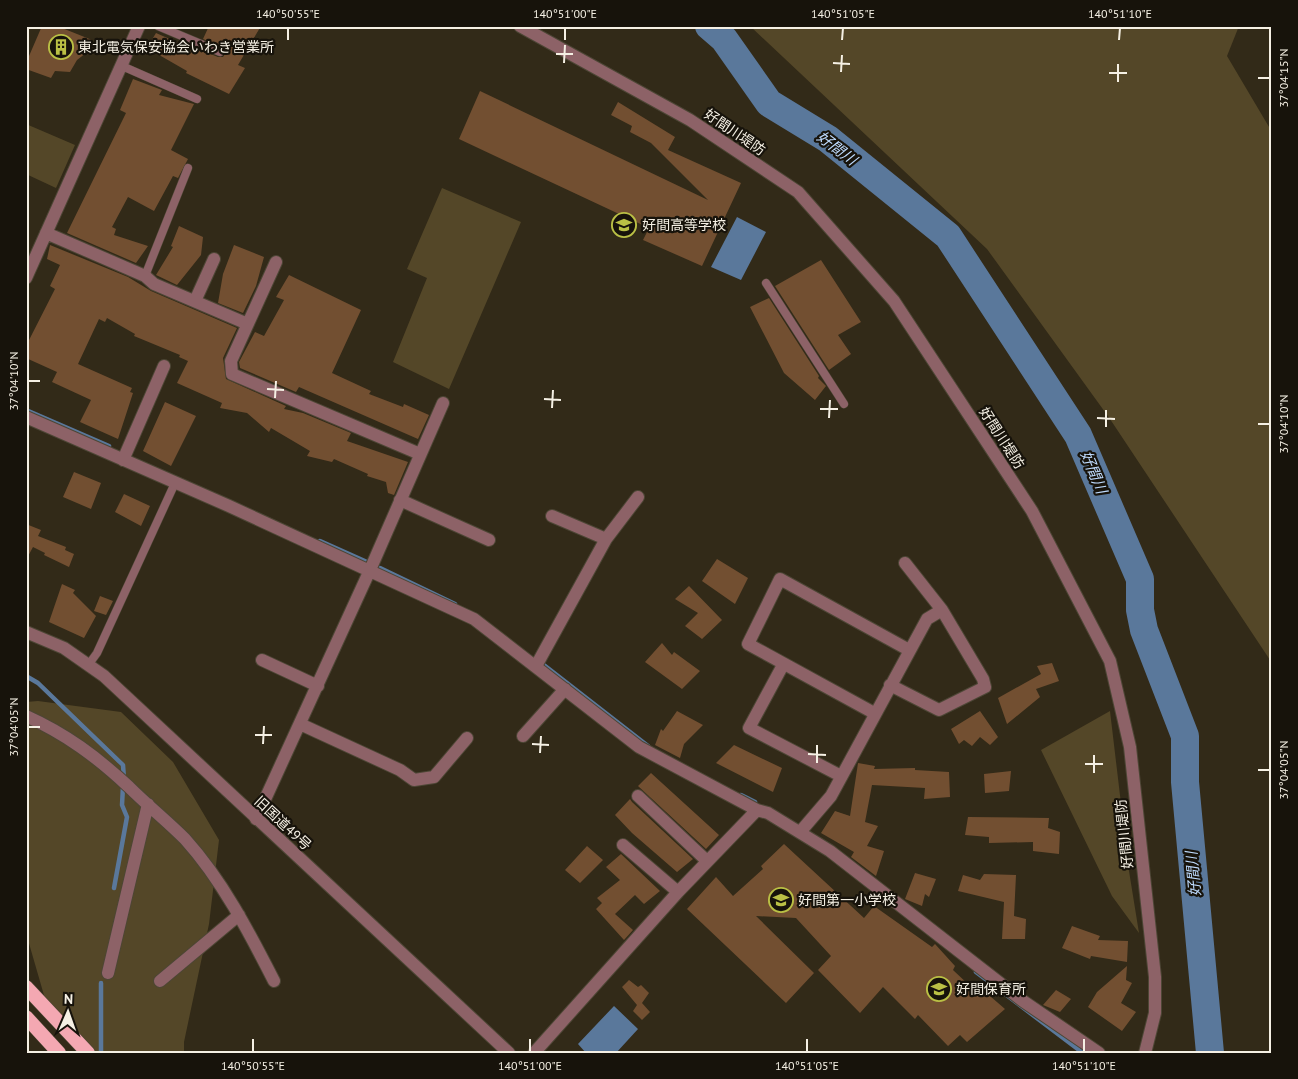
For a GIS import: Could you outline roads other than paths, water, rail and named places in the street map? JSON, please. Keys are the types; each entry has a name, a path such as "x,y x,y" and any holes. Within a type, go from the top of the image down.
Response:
{"highway":[{"path":"26,987 88,1053"},
{"path":"26,1017 60,1053"}],"street":[{"path":"26,278 139,26"},
{"name":"好間川堤防","path":"520,26 690,120 798,192 894,302 1032,511 1110,661 1130,747 1155,976 1156,1013 1145,1053"},
{"path":"46,234 145,276 154,284 243,322"},
{"path":"195,301 214,258"},
{"path":"276,262 231,361 232,374 420,454"},
{"path":"123,460 164,366"},
{"path":"256,819 318,686 443,403"},
{"path":"26,417 370,570 474,619 538,662 566,689 654,756 757,810 768,813 830,851 1023,1001 1098,1053"},
{"path":"538,662 606,539 638,497"},
{"path":"400,500 489,540"},
{"path":"552,516 606,539"},
{"path":"890,685 939,710 986,687 942,610 905,563"},
{"path":"874,713 783,665 748,644 780,579 909,650"},
{"path":"800,831 831,796 874,713 927,618 942,610"},
{"name":"旧国道49号","path":"26,632 64,648 89,664 509,1053"},
{"path":"262,660 318,686"},
{"path":"783,665 749,728 841,776"},
{"path":"523,736 566,689"},
{"path":"26,716 75,741 148,804 200,858 239,915 274,981"},
{"path":"300,724 400,770 414,780 434,777 467,738"},
{"path":"638,796 707,861"},
{"path":"108,973 148,804"},
{"path":"534,1053 678,892 757,810"},
{"path":"623,845 678,892"},
{"path":"160,981 239,915"}],"lane":[{"path":"158,26 220,52"},
{"path":"122,66 197,99"},
{"path":"145,276 188,168"},
{"path":"766,283 844,404"},
{"path":"89,664 97,653 176,483"}],"water":[{"path":"737,217 766,232 741,280 711,267"},
{"path":"614,1006 638,1029 616,1053 586,1053 578,1044"}],"waterway":[{"name":"好間川","path":"709,26 724,39 769,103 828,139 948,236 1078,435 1140,579 1140,610 1144,630 1185,736 1185,782 1210,1053"},
{"path":"26,410 109,446"},
{"path":"320,541 367,562"},
{"path":"380,568 455,604"},
{"path":"540,662 648,746"},
{"path":"26,676 38,683 123,765 124,779"},
{"path":"114,888 127,817 122,805 123,786"},
{"path":"741,795 755,802"},
{"path":"976,972 1083,1053"},
{"path":"101,983 101,1053"}],"place":[{"name":"東北電気保安協会いわき営業所","path":"61,47"},
{"name":"好間高等学校","path":"624,225"},
{"name":"好間第一小学校","path":"781,900"},
{"name":"好間保育所","path":"939,989"}]}
